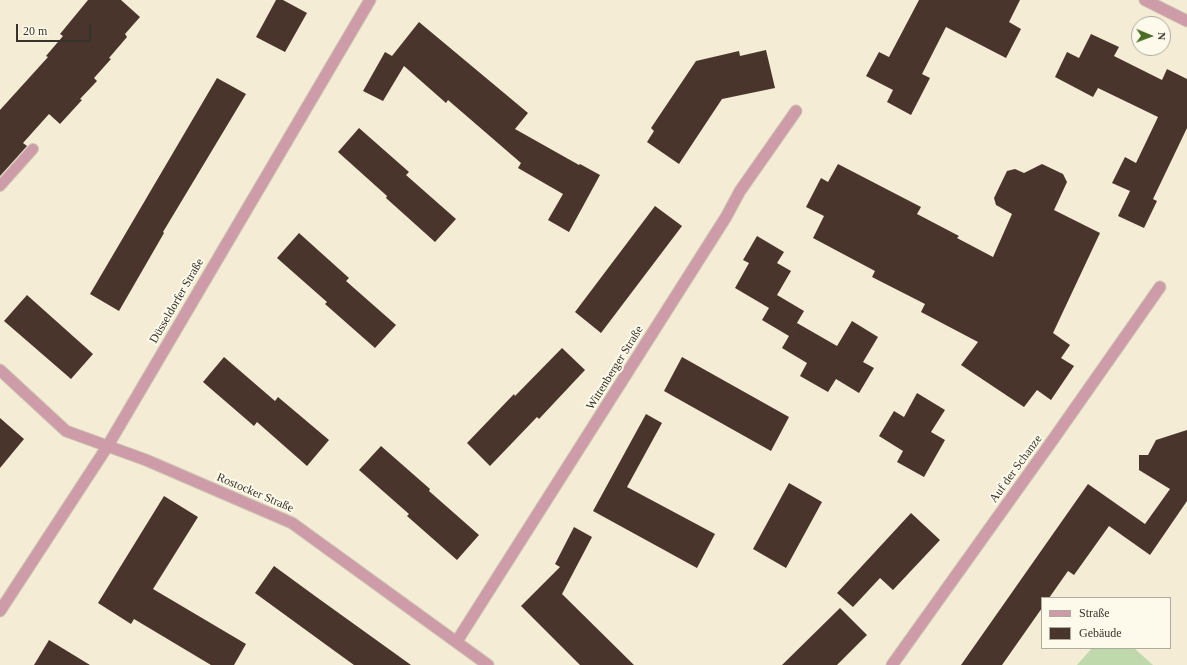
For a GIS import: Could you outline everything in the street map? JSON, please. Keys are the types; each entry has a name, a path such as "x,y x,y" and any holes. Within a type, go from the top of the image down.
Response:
{"street":[{"name":"Düsseldorfer Straße","path":"0,611 107,447 370,0"},
{"path":"1145,0 1187,21"},
{"name":"Wittenberger Straße","path":"457,642 726,217 740,191 796,111"},
{"name":"Auf der Schanze","path":"892,665 1160,287"},
{"name":"Rostocker Straße","path":"0,370 66,431 146,460 292,523 488,665"}],"lane":[{"path":"0,186 33,149"}],"green space":[{"path":"1091,649 1135,649 1153,665 1077,665"}],"building":[{"path":"88,0 121,0 140,17 125,34 127,37 109,58 111,59 94,78 97,81 80,99 82,100 60,124 49,114 23,143 27,146 0,176 0,110 48,57 46,56 63,36 60,34"},
{"path":"276,0 283,0 307,13 285,52 256,37"},
{"path":"919,0 1020,0 1009,22 1021,29 1006,58 946,27 922,74 930,78 911,115 887,102 893,90 866,76 879,52 889,57"},
{"path":"419,22 528,113 515,129 579,165 580,164 600,175 569,232 548,220 563,194 518,168 521,163 448,100 446,103 404,66 383,101 363,91 385,52 392,56"},
{"path":"1091,34 1119,47 1114,56 1162,80 1167,69 1187,79 1187,128 1153,199 1157,201 1144,228 1118,216 1130,191 1112,183 1125,157 1136,163 1158,117 1098,88 1093,97 1055,77 1067,52 1079,58"},
{"path":"766,50 775,88 722,99 679,164 647,142 654,131 651,128 696,61 739,51 740,56"},
{"path":"217,78 246,94 163,232 164,233 119,311 90,294"},
{"path":"359,128 409,172 406,175 456,219 435,242 338,152"},
{"path":"838,164 921,207 917,214 959,236 957,238 993,257 1012,214 996,205 994,198 1007,171 1015,169 1024,173 1042,164 1063,174 1067,182 1054,210 1100,233 1053,333 1070,345 1061,358 1074,366 1051,400 1037,390 1024,407 961,365 978,342 921,312 925,304 872,277 875,271 813,238 824,216 806,207 821,178 828,182"},
{"path":"655,206 682,226 601,333 575,312"},
{"path":"299,233 349,278 346,281 396,325 375,348 325,304 327,302 277,258"},
{"path":"757,236 784,252 777,263 791,271 777,295 804,311 791,333 797,323 837,346 852,321 878,337 863,362 874,368 859,393 836,379 828,392 800,376 807,363 782,348 789,336 762,320 769,308 735,288 749,263 743,260"},
{"path":"27,295 93,354 71,379 4,321"},
{"path":"562,348 585,370 539,419 537,417 490,466 467,443 514,394 515,396"},
{"path":"224,357 275,401 278,397 329,440 307,466 257,422 254,426 203,382"},
{"path":"682,357 789,417 771,451 664,391"},
{"path":"917,393 945,410 931,432 945,440 924,477 897,462 903,451 879,436 894,411 904,417"},
{"path":"646,414 662,423 627,487 715,534 697,568 593,511"},
{"path":"0,418 24,439 0,468"},
{"path":"1187,430 1187,501 1150,555 1109,526 1074,575 1068,571 1050,597 1041,597 1041,609 1002,665 961,665 1088,484 1145,524 1170,489 1139,470 1139,455 1148,455 1156,440"},
{"path":"381,446 479,535 457,560 407,516 409,514 359,470"},
{"path":"789,483 822,502 786,568 753,549"},
{"path":"164,496 198,517 153,589 246,644 234,665 211,665 134,619 131,624 98,603"},
{"path":"911,513 940,540 893,590 880,578 853,607 837,593"},
{"path":"574,527 592,537 562,594 634,665 580,665 521,606 560,567 555,564"},
{"path":"274,566 411,665 354,665 336,652 255,593"},
{"path":"840,608 867,635 837,665 782,665"},
{"path":"49,640 90,665 34,665"}]}
